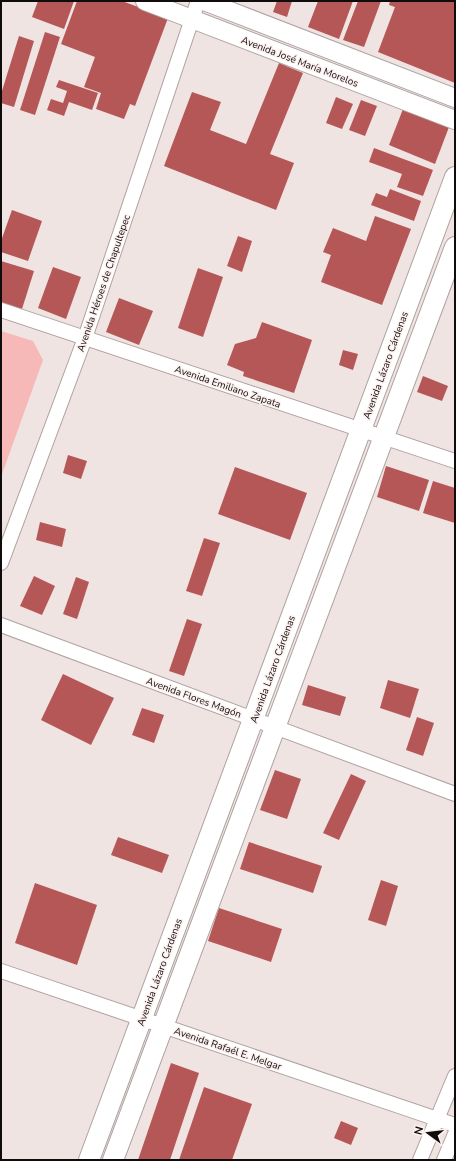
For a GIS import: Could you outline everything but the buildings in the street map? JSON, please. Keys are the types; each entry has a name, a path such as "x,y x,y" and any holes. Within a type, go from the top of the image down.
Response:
{"main road":[{"name":"Avenida Lázaro Cárdenas","path":"89,1160 455,177"},
{"path":"113,1160 455,247"}],"street":[{"name":"Avenida José María Morelos","path":"145,1 455,120"},
{"name":"Avenida Héroes de Chapultepec","path":"1,563 85,338 198,1"},
{"path":"204,1 455,98"},
{"name":"Avenida Emiliano Zapata","path":"1,310 455,461"},
{"name":"Avenida Flores Magón","path":"1,625 455,794"},
{"name":"Avenida Rafaél E. Melgar","path":"1,971 455,1125"},
{"path":"420,1160 455,1076"},
{"path":"444,1160 455,1134"}],"shaded area":[{"path":"1,331 33,341 43,360 1,477"}]}
